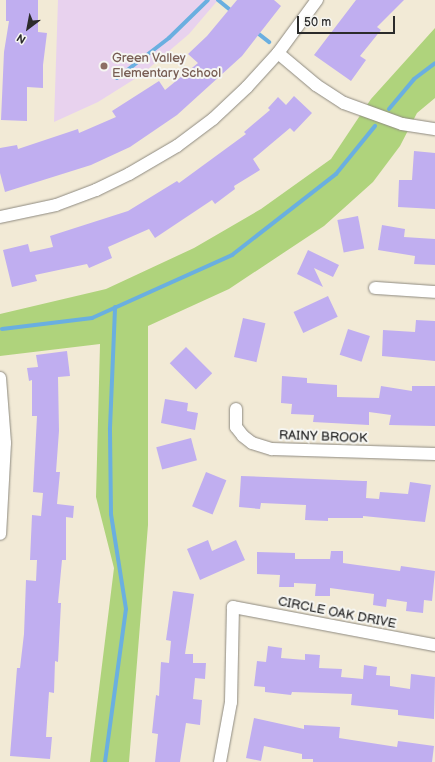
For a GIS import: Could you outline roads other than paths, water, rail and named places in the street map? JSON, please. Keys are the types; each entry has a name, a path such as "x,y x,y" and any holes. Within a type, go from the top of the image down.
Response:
{"street":[{"path":"0,217 56,205 96,190 143,166 177,146 213,119 278,54 317,0"},
{"path":"278,54 316,85 344,102 367,113 402,124 435,129"},
{"path":"375,288 435,292"},
{"path":"0,378 5,443 0,534"},
{"name":"RAINY BROOK","path":"236,409 236,428 242,436 252,443 272,449 435,454"},
{"name":"CIRCLE OAK DRIVE","path":"220,762 231,702 233,607 435,645"}],"waterway":[{"path":"117,78 169,38 208,0"},
{"path":"218,0 233,12"},
{"path":"255,31 269,42"},
{"path":"389,109 414,79 435,63"},
{"path":"2,329 92,318 232,255 336,174 375,126"},
{"path":"105,762 126,609 111,514 110,428 115,307"}],"place":[{"name":"Green Valley Elementary School","path":"104,66"}]}
